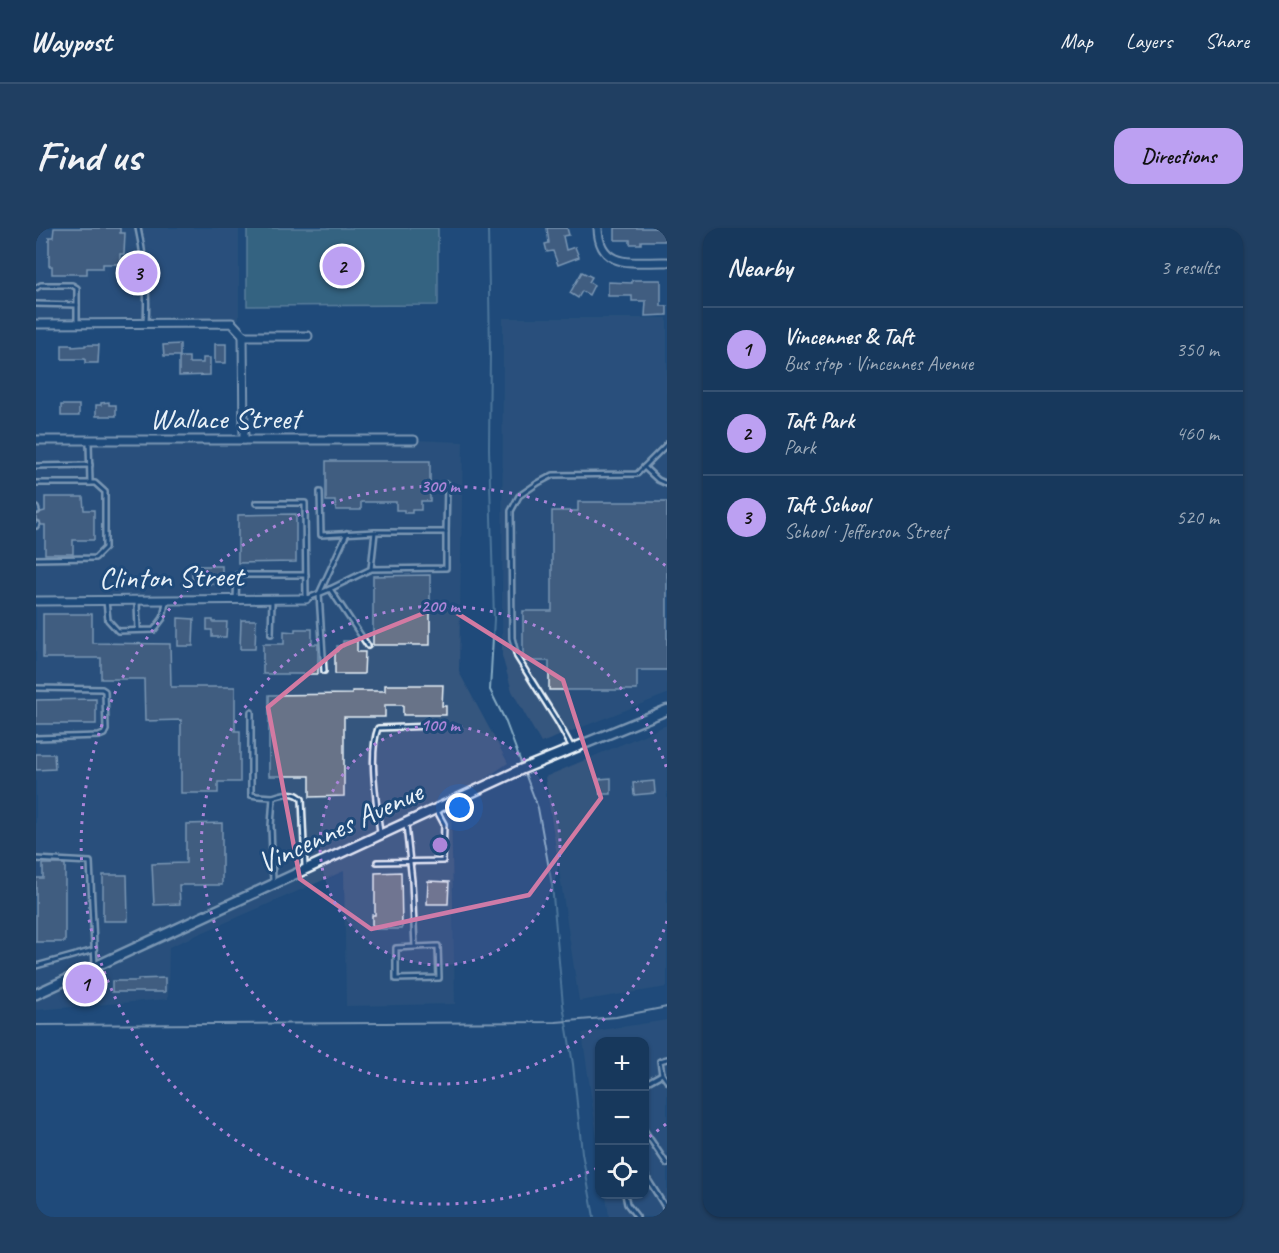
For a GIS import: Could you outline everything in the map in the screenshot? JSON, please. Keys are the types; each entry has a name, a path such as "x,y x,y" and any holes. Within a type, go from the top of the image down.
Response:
{"street":[{"path":"598,228 598,238 605,252 613,259 667,262"},
{"path":"36,324 232,323 243,336 244,440"},
{"path":"243,336 308,336"},
{"name":"Wallace Street","path":"36,440 414,440"},
{"name":"Clinton Street","path":"36,601 306,599"},
{"name":"Vincennes Avenue","path":"36,994 520,770 667,710"}],"lane":[{"path":"138,228 144,256 148,296 146,324"},
{"path":"36,288 41,285 72,285 77,288 78,324"},
{"path":"36,304 77,305"},
{"path":"89,440 90,483"},
{"path":"572,748 560,724 517,657 512,638 511,512 519,496 553,475 637,474 667,444"},
{"path":"36,465 90,465"},
{"path":"644,467 658,480 667,484"},
{"path":"36,483 95,483 105,492 105,548 95,558 36,559"},
{"path":"256,503 304,503 306,599 371,568 446,568 447,484"},
{"path":"320,492 321,535 446,532"},
{"path":"371,568 375,532"},
{"path":"324,670 319,594 347,533"},
{"path":"236,599 237,575 306,575"},
{"path":"330,589 368,646"},
{"path":"271,634 272,599"},
{"path":"106,600 108,620 118,631 154,630 163,618 166,600"},
{"path":"136,600 138,630"},
{"path":"36,688 102,689 105,691 106,730 99,736 36,738"},
{"path":"251,712 251,795 273,797 293,793 302,799 305,869"},
{"path":"380,835 374,766 378,728 434,726"},
{"path":"273,797 271,826 273,885"},
{"path":"377,862 443,861 444,824 436,809"},
{"path":"406,823 411,861 415,946"},
{"path":"36,859 90,862 95,967"},
{"path":"415,946 438,946 439,978 396,979 396,948 415,946"},
{"path":"36,966 94,950"},
{"path":"667,1059 660,1061 662,1074 667,1081"},
{"path":"649,1082 662,1074"},
{"path":"649,1136 667,1164"},
{"path":"649,1180 667,1211 661,1217"},
{"path":"626,1199 637,1217"}],"highlighted area":[{"path":"444,605 563,680 601,798 529,895 371,929 300,879 268,707 342,646"}],"shaded area":[{"path":"36,228 239,228 239,319 36,319"},
{"path":"503,318 667,318 667,694 541,743 512,691 502,656"},
{"path":"36,440 463,442 459,672 508,763 451,802 455,1004 346,1006 344,871 169,947 168,999 36,1010"},
{"path":"667,725 667,987 579,1001 545,777"},
{"path":"667,1020 667,1217 609,1217 607,1199 649,1199 649,1037 595,1037 595,1123 582,1033"}],"green space":[{"path":"247,228 438,228 438,305 247,306"}],"building":[{"path":"54,228 120,228 120,233 125,233 124,254 120,254 120,264 103,264 103,268 87,268 87,274 52,274 52,266 49,266 49,237 53,237"},
{"path":"547,228 567,228 569,235 563,236 566,250 575,247 579,257 558,265 553,251 547,252 545,244 549,243"},
{"path":"615,228 665,228 665,241 641,241 641,244 630,244 630,240 615,240"},
{"path":"582,272 592,277 589,282 594,285 589,295 582,291 578,298 570,293"},
{"path":"632,280 661,280 661,306 667,306 667,315 645,316 646,301 632,301 632,296 608,296 608,282 632,283"},
{"path":"180,344 180,356 164,356 163,345"},
{"path":"215,344 226,344 226,363 215,363"},
{"path":"62,345 72,345 72,347 99,345 98,363 85,363 85,359 62,359"},
{"path":"179,357 189,357 189,363 203,363 203,358 210,358 210,375 179,376"},
{"path":"109,402 109,405 116,405 116,416 96,416 96,405"},
{"path":"61,405 79,405 79,416 61,416"},
{"path":"326,461 430,461 430,501 421,501 421,510 412,510 412,513 396,510 396,502 361,502 361,510 336,510 335,501 326,501"},
{"path":"45,497 83,497 84,510 94,510 94,540 73,540 73,554 45,554 45,525 41,525 40,521 36,520 36,515 45,511"},
{"path":"578,502 667,502 667,670 637,670 637,690 549,690 549,661 524,661 523,659 523,611 552,611 552,511 578,511"},
{"path":"296,514 296,562 238,563 238,515"},
{"path":"192,566 222,566 222,584 192,584"},
{"path":"430,575 430,645 373,645 373,576"},
{"path":"43,614 92,614 92,643 170,644 171,687 235,687 235,731 240,731 240,782 218,782 218,793 181,793 181,720 145,721 144,679 101,679 101,658 43,658"},
{"path":"178,618 194,619 193,646 178,646"},
{"path":"207,620 227,622 226,637 212,637 212,630 207,630"},
{"path":"241,620 256,620 255,649 240,649"},
{"path":"295,629 312,629 312,644 318,644 318,674 263,674 263,644 284,644 284,631 295,632"},
{"path":"343,641 357,641 357,652 365,652 364,674 335,674 335,651 337,651 337,646 343,646"},
{"path":"385,685 443,685 442,706 446,706 446,715 403,715 403,705 385,705 385,717 344,717 344,796 310,797 310,776 269,776 269,695 352,694 352,691 385,691"},
{"path":"96,699 96,724 36,724 36,700"},
{"path":"36,754 54,754 55,769 36,770"},
{"path":"611,778 611,794 600,794 599,779"},
{"path":"654,781 655,793 634,795 633,783"},
{"path":"222,823 222,885 179,885 180,904 154,905 152,864 186,863 186,824"},
{"path":"43,864 65,864 65,942 36,942 36,878 43,878"},
{"path":"401,872 402,929 375,929 375,926 372,926 372,915 375,915 375,873"},
{"path":"103,875 127,875 128,921 103,921"},
{"path":"428,881 449,882 448,904 427,904"},
{"path":"165,978 165,992 112,992 112,981"}],"waterway":[{"path":"488,228 489,449 494,619 490,690 505,720 538,808 552,885 563,1005 573,1064 582,1153 594,1217"}],"railway":[{"path":"36,1025 556,1022 616,1017 667,1007"}],"place":[{"name":"Taft Park","path":"342,266"},
{"name":"Taft School","path":"138,273"},
{"name":"Vincennes & Taft","path":"85,984"}]}
